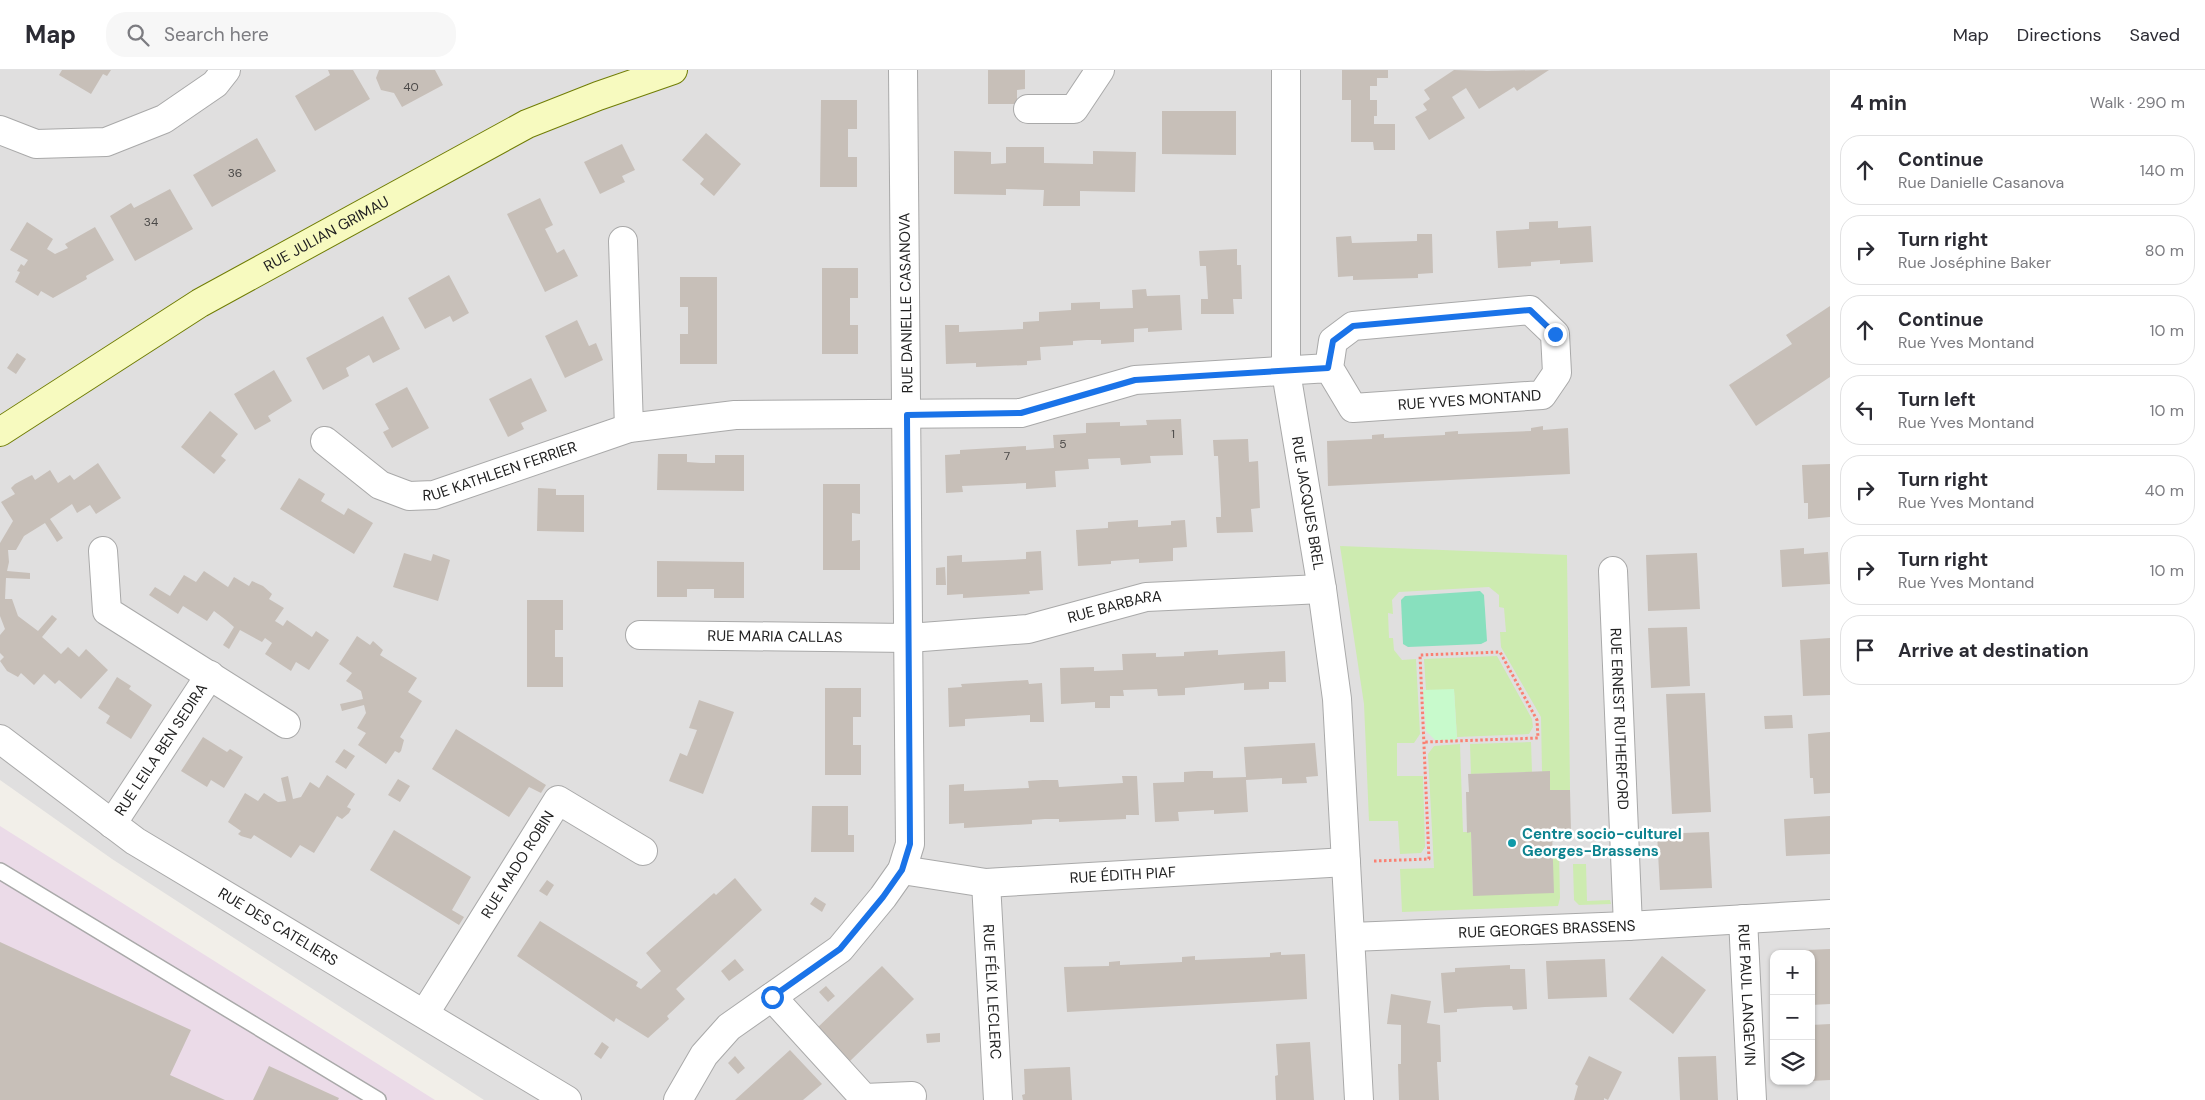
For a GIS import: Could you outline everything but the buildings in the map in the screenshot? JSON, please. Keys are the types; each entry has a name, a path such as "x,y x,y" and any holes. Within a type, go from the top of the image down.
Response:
{"street":[{"path":"0,130 36,144 106,142 164,119 215,84 226,70"},
{"name":"RUE JULIAN GRIMAU","path":"0,432 200,304 527,124 672,70"},
{"name":"RUE DANIELLE CASANOVA","path":"678,1100 704,1054 730,1027 840,949 883,897 902,870 910,844 903,70"},
{"path":"1028,109 1074,109 1100,70"},
{"name":"RUE JACQUES BREL","path":"1286,70 1286,372 1322,589 1337,699 1359,1100"},
{"path":"623,241 629,428"},
{"name":"RUE YVES MONTAND","path":"1530,310 1555,334 1557,373 1542,395 1353,408 1328,368 1333,341 1353,326 1530,310"},
{"path":"1286,372 1328,368"},
{"name":"RUE KATHLEEN FERRIER","path":"325,441 380,485 409,496 434,495 629,428 735,415 1021,413 1135,380 1286,372"},
{"name":"RUE LEILA BEN SEDIRA","path":"103,551 107,612 286,724"},
{"name":"RUE ERNEST RUTHERFORD","path":"1613,572 1628,926"},
{"name":"RUE BARBARA","path":"909,638 1028,629 1146,597 1322,589"},
{"name":"RUE MARIA CALLAS","path":"640,635 909,638"},
{"name":"RUE LEILA BEN SEDIRA","path":"112,824 210,675"},
{"name":"RUE DES CATELIERS","path":"0,739 135,841 567,1100"},
{"name":"RUE MADO ROBIN","path":"425,1014 558,800 643,852"},
{"name":"RUE ÉDITH PIAF","path":"902,870 986,883 1346,862"},
{"name":"RUE FÉLIX LECLERC","path":"986,883 998,1100"},
{"name":"RUE PAUL LANGEVIN","path":"1752,1100 1742,919 1830,914"},
{"name":"RUE GEORGES BRASSENS","path":"1351,937 1628,926 1742,919"},
{"path":"772,997 864,1098 912,1096"}],"lane":[{"path":"0,871 378,1100"}],"path":[{"path":"1346,862 1429,859 1420,655 1500,652 1537,720 1538,738 1425,742"}],"shaded area":[{"path":"0,70 1830,70 1830,1100 484,1100 112,859 0,780"},
{"path":"0,826 435,1100 0,1100"}],"green space":[{"path":"1340,546 1567,555 1570,790 1550,790 1542,771 1541,717 1501,647 1500,632 1506,632 1504,608 1499,607 1499,595 1489,587 1399,592 1392,600 1393,614 1388,613 1389,638 1393,638 1394,650 1402,660 1416,659 1420,734 1414,743 1397,743 1397,776 1423,776 1425,847 1421,853 1400,854 1398,821 1369,821 1364,704"},
{"path":"1480,591 1484,595 1487,641 1481,644 1408,647 1403,644 1401,600 1405,596"},
{"path":"1497,656 1532,719 1533,727 1529,734 1457,737 1454,690 1426,690 1424,659"},
{"path":"1454,689 1457,740 1435,740 1426,731 1423,690"},
{"path":"1531,742 1532,772 1471,774 1470,744"},
{"path":"1460,744 1463,832 1471,832 1473,896 1553,854 1559,854 1560,898 1558,906 1402,912 1400,869 1434,868 1428,754 1434,746"},
{"path":"1573,864 1586,864 1587,901 1610,900 1611,904 1579,905 1574,900"}],"place":[{"name":"Centre socio-culturel Georges-Brassens","path":"1512,843"}],"route":[{"path":"772,997 840,949 883,897 902,870 910,844 907,415 1021,413 1135,380 1328,368 1333,341 1353,326 1530,310 1555,334"}]}
